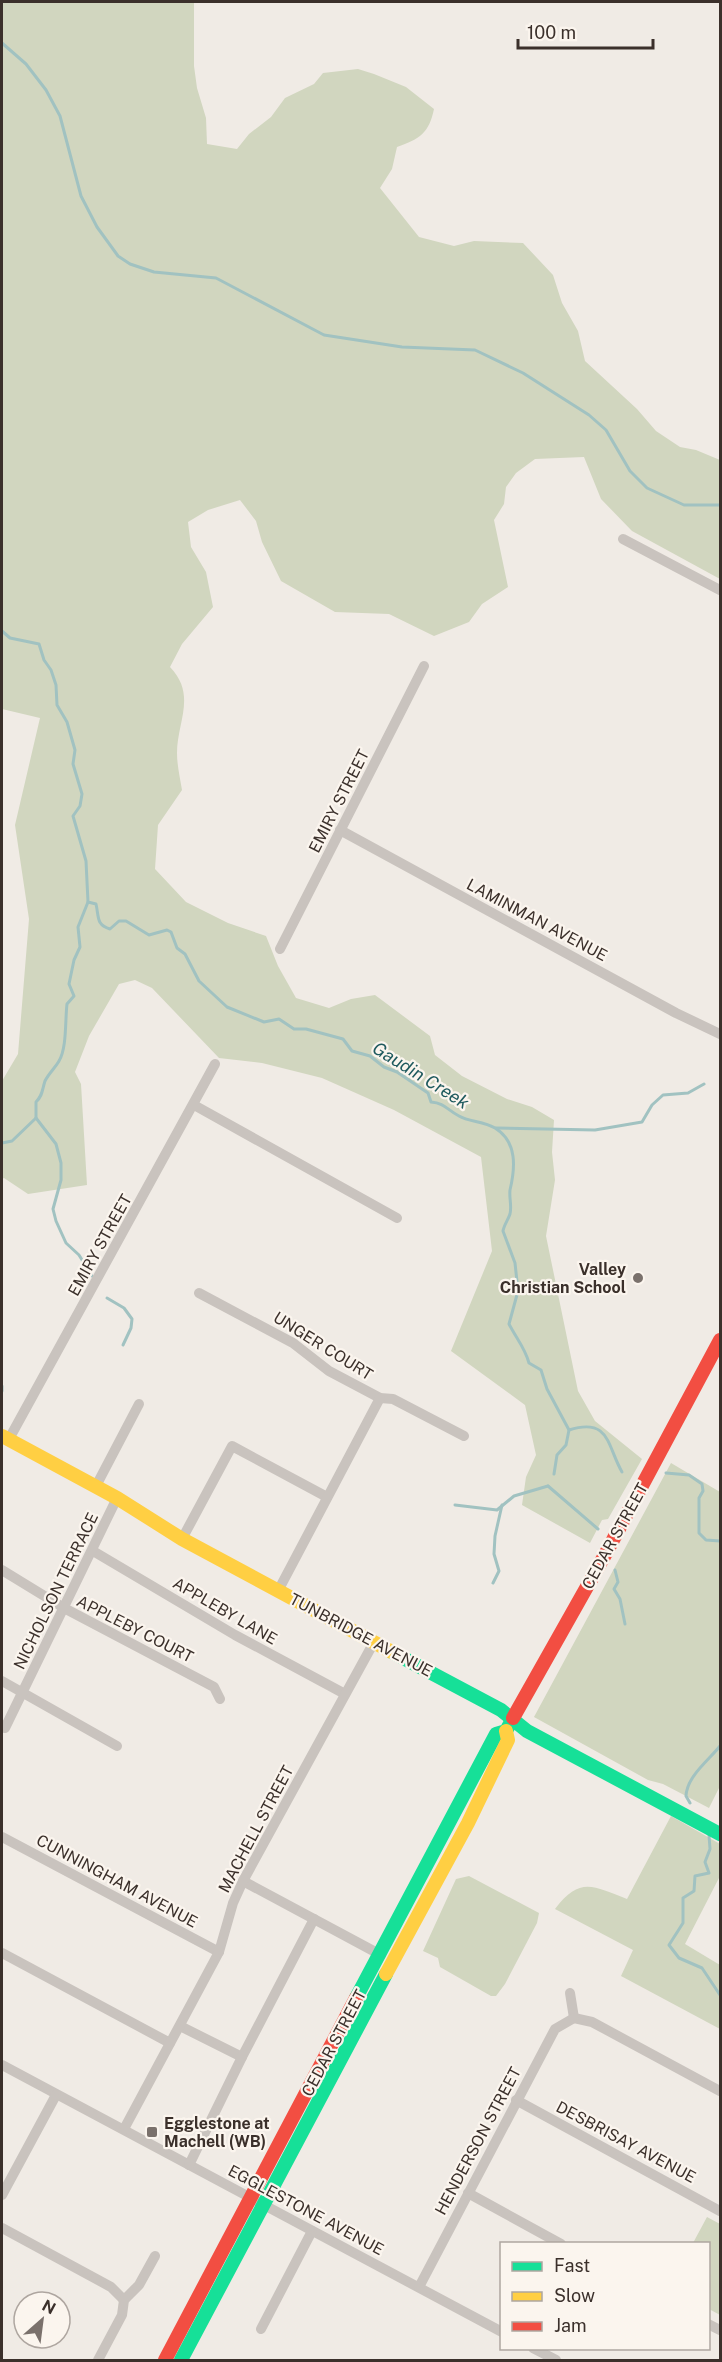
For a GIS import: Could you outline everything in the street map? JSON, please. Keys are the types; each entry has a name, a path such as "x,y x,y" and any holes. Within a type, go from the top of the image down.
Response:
{"main road":[{"name":"CEDAR STREET","path":"181,2361 257,2201 496,1734 508,1726 606,1553 720,1340"},
{"name":"TUNBRIDGE AVENUE","path":"5,1438 96,1486 182,1539 501,1710 508,1726 720,1834"},
{"name":"CEDAR STREET","path":"165,2361 468,1823 508,1740 508,1726"}],"street":[{"path":"623,539 720,590"},
{"name":"EMIRY STREET","path":"280,949 424,666"},
{"name":"LAMINMAN AVENUE","path":"340,830 676,1013 720,1034"},
{"name":"EMIRY STREET","path":"5,1438 215,1064"},
{"path":"194,1105 397,1218"},
{"name":"UNGER COURT","path":"199,1293 293,1343 329,1371 380,1398 393,1399 464,1436"},
{"path":"278,1591 380,1398"},
{"path":"96,1486 139,1404"},
{"path":"182,1539 232,1446 327,1497"},
{"name":"NICHOLSON TERRACE","path":"5,1728 117,1498"},
{"name":"APPLEBY LANE","path":"93,1551 235,1635 345,1694"},
{"name":"APPLEBY COURT","path":"2,1570 64,1608 214,1686 220,1699"},
{"name":"MACHELL STREET","path":"124,2129 219,1952 233,1903 243,1881 374,1642"},
{"path":"2,1681 23,1695 117,1746"},
{"name":"CUNNINGHAM AVENUE","path":"2,1837 219,1952"},
{"path":"243,1881 381,1955"},
{"path":"189,2165 314,1919"},
{"path":"2,1953 170,2043"},
{"path":"570,1993 574,2018 592,2022 720,2091"},
{"name":"HENDERSON STREET","path":"419,2287 555,2029 574,2018"},
{"path":"180,2026 242,2057"},
{"name":"EGGLESTONE AVENUE","path":"2,2065 500,2331"},
{"path":"2,2195 56,2095"},
{"name":"DESBRISAY AVENUE","path":"516,2100 720,2211"},
{"path":"468,2193 557,2242"},
{"path":"2,2228 111,2287 124,2300"},
{"path":"261,2329 312,2231"},
{"path":"98,2361 122,2315 124,2300 139,2284 154,2256"},
{"path":"538,2354 555,2361"}],"green space":[{"path":"2,2 194,2 194,66 197,88 206,118 207,144 237,149 249,134 271,117 285,98 314,84 323,73 358,69 406,87 434,109 432,117 422,134 397,147 392,169 380,188 419,237 454,246 474,241 523,243 553,275 562,303 578,331 585,361 637,409 656,431 680,447 696,450 720,460 720,579 632,531 601,499 584,457 535,459 516,473 506,487 504,504 494,520 508,587 482,604 469,622 434,636 389,614 335,612 281,581 262,542 256,521 240,500 208,510 188,522 191,547 206,572 213,607 182,644 170,667 178,677 184,698 177,753 182,790 158,825 155,869 186,902 228,923 266,936 278,966 296,998 329,1008 351,999 375,995 430,1036 435,1055 462,1076 507,1099 532,1107 554,1120 552,1152 555,1180 546,1236 578,1391 595,1421 642,1459 608,1519 602,1520 590,1543 522,1505 526,1477 536,1455 525,1405 451,1351 492,1251 481,1157 394,1110 322,1078 262,1063 219,1058 152,988 135,980 119,984 89,1036 75,1072 81,1084 87,1185 28,1194 4,1178 2,1179 2,1081 18,1054 29,919 15,825 40,718 2,709"},
{"path":"671,1463 720,1492 720,1786 709,1808 663,1784 648,1780 534,1717"},
{"path":"671,1816 720,1844 720,1876 685,1944 720,1965 720,2029 621,1976 633,1950 555,1909 572,1892 580,1888 605,1890 627,1899"},
{"path":"469,1876 539,1913 537,1923 505,1984 496,1996 491,1996 440,1967 438,1958 423,1951 456,1879"},
{"path":"707,2217 720,2224 720,2315 710,2310 710,2242 694,2242"}],"waterway":[{"path":"2,43 26,64 46,90 60,116 81,196 97,227 118,256 130,264 154,272 216,278 324,335 402,347 475,350 523,373 589,415 606,430 630,471 647,488 684,505 720,505"},
{"name":"Gaudin Creek","path":"2,631 10,638 39,644 44,660 51,670 56,685 57,705 67,722 75,750 73,764 82,794 80,806 73,816 86,861 88,902 96,904 102,925 110,929 119,921 126,921 149,935 167,930 171,932 177,948 185,954 199,981 227,1007 264,1022 279,1019 294,1029 306,1029 343,1039 352,1051 370,1056 428,1093 431,1102 443,1105 463,1118 495,1128 508,1141 514,1165 510,1193 511,1211 503,1231 515,1263 518,1291 509,1324 529,1363 541,1370 547,1389 569,1430 566,1445 557,1455 554,1474"},
{"path":"2,1143 12,1141 36,1118 36,1102 48,1075 62,1055 67,1004 74,996 69,984 74,960 80,947 78,927 88,902"},
{"path":"496,1128 595,1130 642,1122 652,1105 663,1095 688,1093 704,1084"},
{"path":"36,1118 56,1144 61,1163 61,1180 53,1209 56,1221 66,1243 79,1255 92,1276"},
{"path":"107,1298 124,1308 132,1319 131,1328 123,1345"},
{"path":"2,1386 2,1391"},
{"path":"569,1430 592,1427 600,1431 605,1436 622,1472"},
{"path":"666,1473 689,1475 702,1484 703,1491 699,1498 699,1533 706,1540 720,1541"},
{"path":"548,1486 598,1529"},
{"path":"455,1505 497,1510 514,1496 548,1486"},
{"path":"493,1583 499,1571 494,1554 495,1536 502,1505"},
{"path":"615,1570 618,1582 614,1589 620,1599 625,1624"},
{"name":"Gaudin Creek","path":"690,1803 686,1796 690,1782 720,1746"},
{"name":"Gaudin Creek","path":"709,1835 710,1849 705,1862 709,1873 695,1876 694,1891 683,1898 683,1923 669,1945 679,1958 702,1968 720,1995"}],"traffic: fast":[{"path":"392,1652 501,1710 527,1731 720,1834"},
{"path":"356,1998 496,1734 506,1731 513,1718"},
{"path":"181,2360 386,1974"}],"traffic: slow":[{"path":"2,1436 117,1498 182,1539 392,1652"},
{"path":"386,1974 468,1823 508,1740 506,1731"}],"traffic: jam":[{"path":"513,1718 606,1553 720,1340"},
{"path":"165,2360 356,1998"}],"place":[{"name":"Valley Christian School","path":"638,1278"},
{"name":"Egglestone at Machell (WB)","path":"152,2132"}]}
